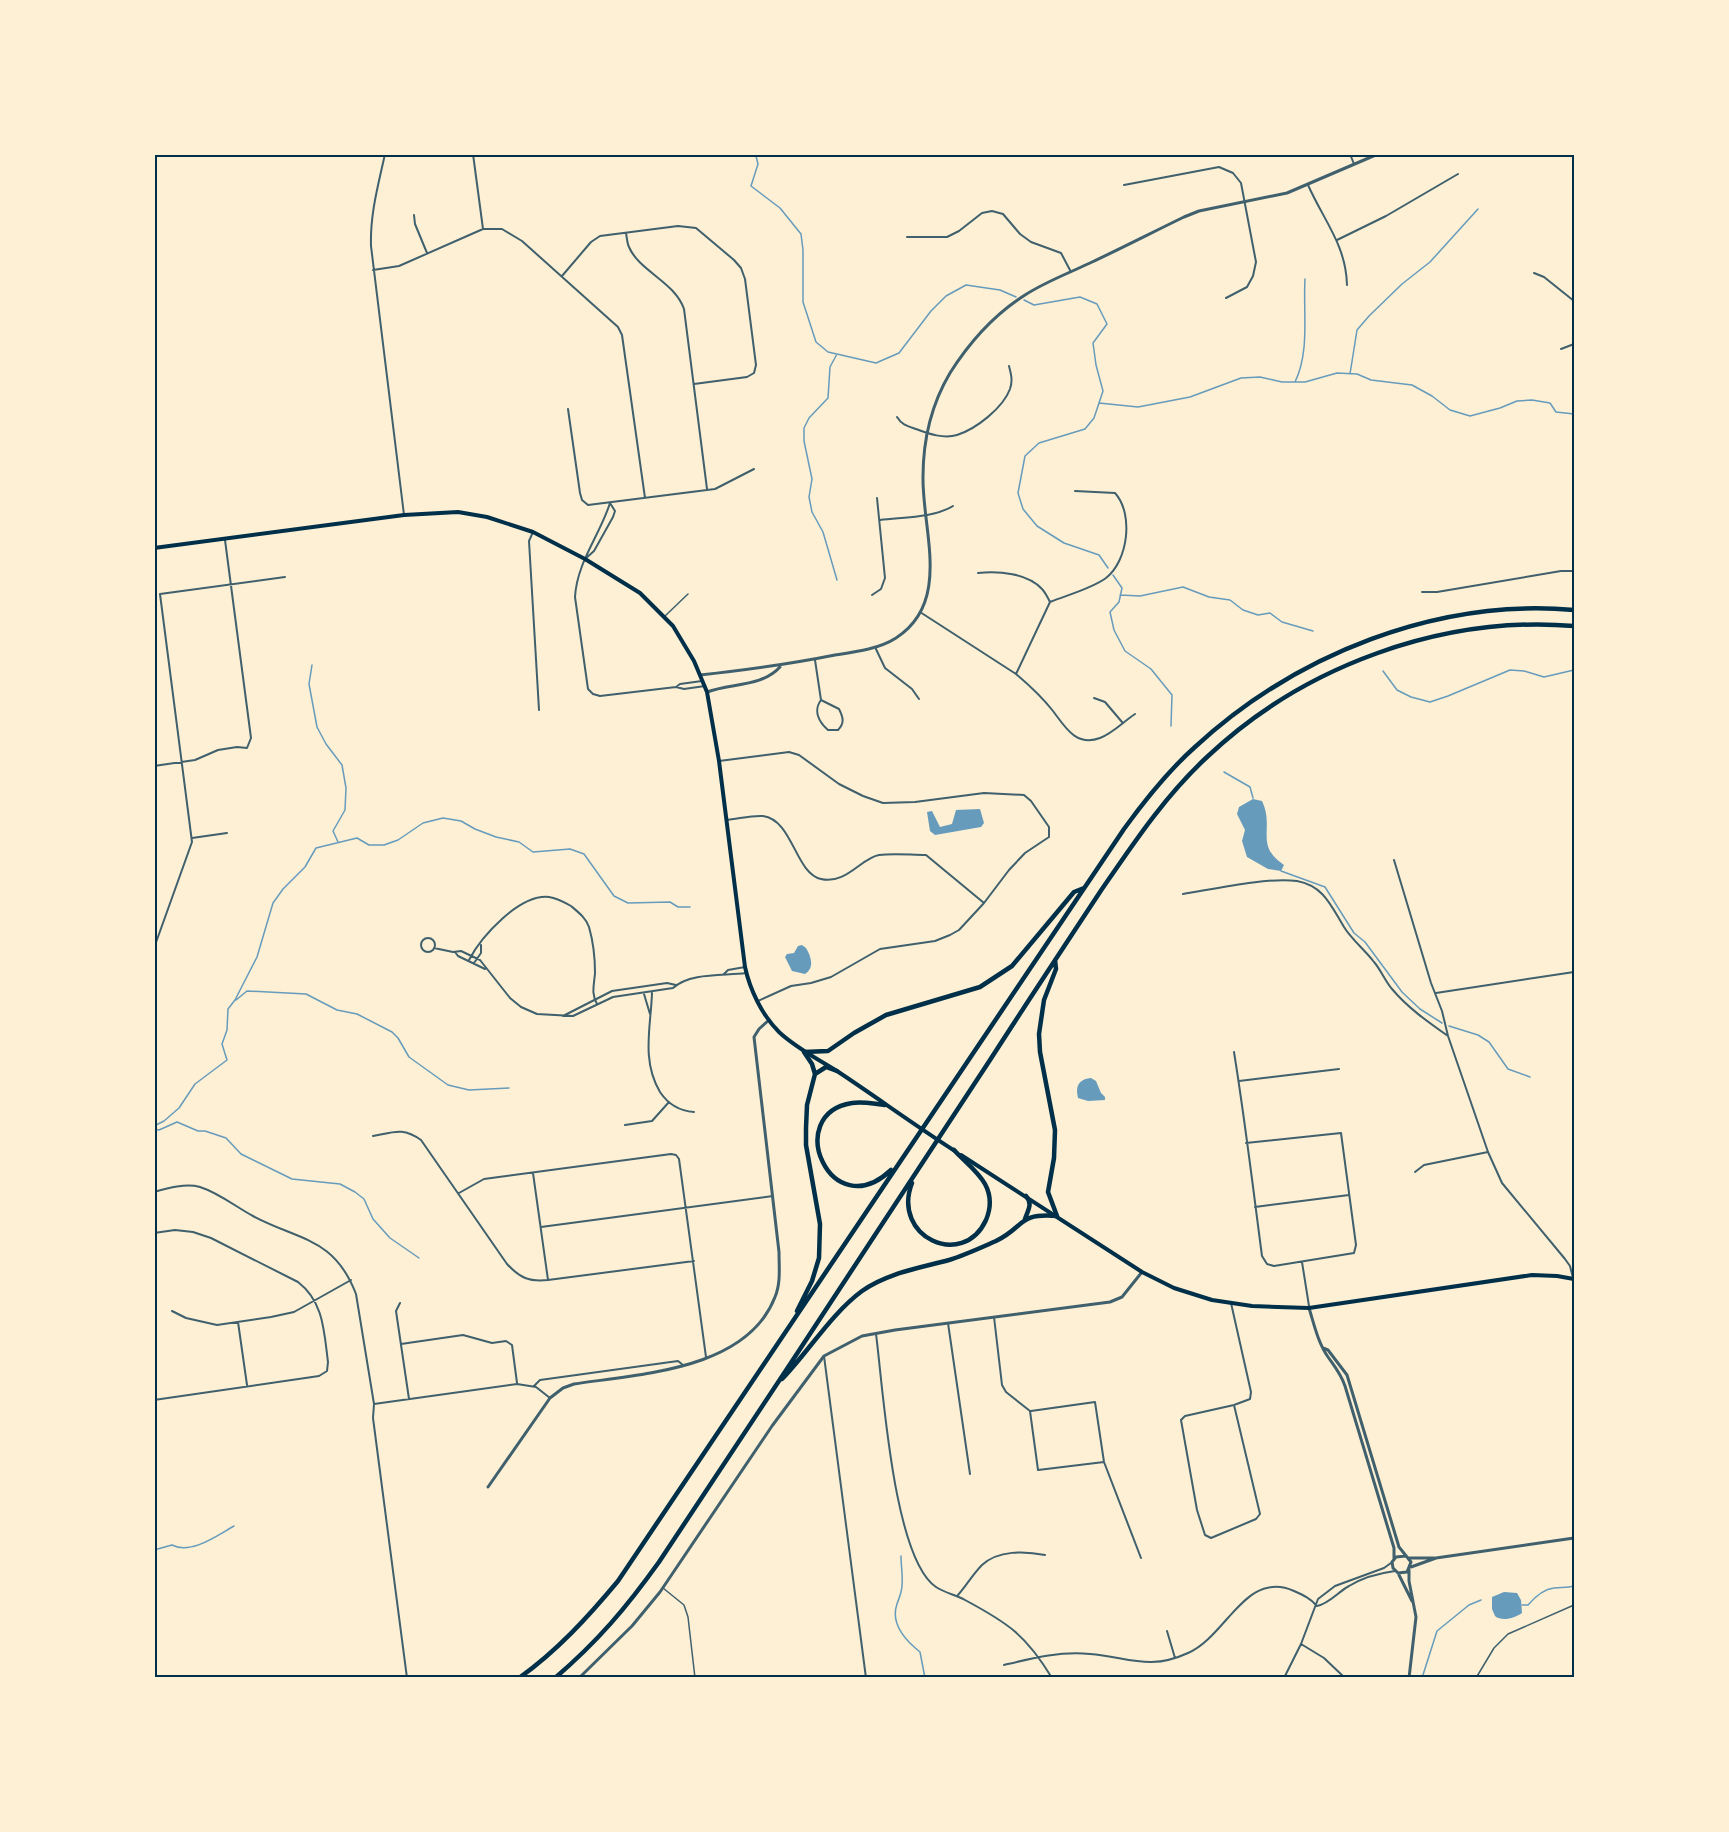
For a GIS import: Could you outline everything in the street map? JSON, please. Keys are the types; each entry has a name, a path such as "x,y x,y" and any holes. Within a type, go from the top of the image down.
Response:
{"highway":[{"path":"519,1677 561,1644 591,1614 618,1581 1139,808 1194,747 1244,707 1316,662 1355,644 1436,620 1522,609 1575,610"},
{"path":"555,1677 582,1655 636,1595 1055,959 1144,827 1169,795 1214,750 1277,703 1348,664 1422,640 1486,628 1526,625 1575,626"},
{"path":"804,1052 828,1051 886,1015 980,987 1012,966 1074,892 1084,888"},
{"path":"772,1390 841,1310 862,1291 889,1277 978,1249 1008,1234 1025,1219 1040,1215 1057,1216 1048,1192 1054,1158 1055,1130 1040,1052 1039,1034 1044,1000 1056,969 1055,959"},
{"path":"782,1340 819,1258 820,1224 806,1144 807,1105 815,1074 804,1052"},
{"path":"815,1074 826,1066 837,1071"},
{"path":"885,1105 852,1103 834,1110 821,1127 817,1140 819,1154 829,1172 838,1180 850,1184 863,1185 875,1181 897,1164"},
{"path":"916,1173 910,1190 908,1208 909,1215 918,1231 924,1237 940,1244 959,1243 972,1237 981,1228 987,1216 989,1195 981,1177 954,1150"},
{"path":"1025,1219 1030,1205 1026,1196"}],"main road":[{"path":"154,548 404,515 459,512 487,517 533,532 585,559 640,593 664,617 687,648 705,686 719,761 746,973 758,1001 778,1031 804,1052 837,1071 905,1119 1142,1272 1183,1291 1231,1303 1280,1308 1309,1308 1532,1275 1574,1278"}],"street":[{"path":"386,154 371,220 373,270 404,515"},
{"path":"473,154 483,229"},
{"path":"1350,154 1354,164"},
{"path":"700,675 782,665 875,647 896,638 920,612 928,591 931,567 922,477 926,433 939,394 951,372 972,343 997,316 1023,296 1184,217 1287,193 1378,154"},
{"path":"1124,185 1219,167 1233,173 1241,183 1256,262 1253,276 1247,287 1226,298"},
{"path":"1337,240 1393,212 1458,174"},
{"path":"1308,185 1318,208 1337,240 1344,259 1347,285"},
{"path":"907,237 947,237 959,231 982,213 996,211 1003,214 1028,240 1061,253 1071,272"},
{"path":"414,215 415,224 428,253"},
{"path":"562,276 600,236 678,226 696,228 741,268 745,279 756,365 754,373 747,377 694,384"},
{"path":"373,270 399,266 483,229 502,229 514,234 618,327 622,335 645,498"},
{"path":"626,233 634,256 680,298 684,309 707,489"},
{"path":"1534,273 1544,277 1575,301"},
{"path":"1562,349 1575,344"},
{"path":"897,417 902,424 926,433 943,436 957,435 991,413 1002,401 1010,389 1012,377 1009,366"},
{"path":"568,409 582,500 588,505 715,489 754,469"},
{"path":"1016,675 1050,602 1107,577 1117,563 1127,533 1122,501 1115,493 1075,491"},
{"path":"872,595 881,589 885,579 877,498"},
{"path":"585,559 594,551 613,517 615,511 610,503"},
{"path":"610,503 607,515 576,583 575,597 588,689 600,696 705,686"},
{"path":"880,520 925,515 953,506"},
{"path":"533,532 529,541 538,710"},
{"path":"154,766 195,760 218,750 248,748 251,738 225,539"},
{"path":"978,573 993,571 1027,579 1043,590 1050,602"},
{"path":"1422,592 1437,592 1561,571 1575,571"},
{"path":"154,948 192,842 160,594 285,577"},
{"path":"920,612 1030,685 1054,712 1061,725 1072,735 1083,740 1097,739 1110,733 1135,714"},
{"path":"875,647 885,668 912,689 919,699"},
{"path":"815,659 821,700 818,705 820,721 828,730 838,730 843,726 839,709 821,700"},
{"path":"707,693 721,687 761,681 775,673 782,665"},
{"path":"676,687 680,684 703,680"},
{"path":"1094,699 1105,702 1122,722"},
{"path":"719,761 789,752 799,755 839,784 883,803 915,802 984,793 1024,795 1031,801 1049,827 1049,837 1025,853 984,903 958,930 950,935 934,941 880,949 831,977 791,986 758,1001"},
{"path":"726,820 763,816 773,820 781,827 805,866 814,876 823,880 848,874 877,855 926,855 984,903"},
{"path":"192,838 227,833"},
{"path":"1394,860 1448,1036 1488,1152 1502,1183 1565,1258 1574,1278"},
{"path":"1183,894 1279,880 1314,887 1331,902 1345,928 1374,961 1391,988 1412,1010 1448,1036"},
{"path":"474,963 488,932 498,922 534,898 550,897 577,910 586,920 594,957 595,972 592,992 597,1004"},
{"path":"430,939 434,942 434,948 430,952 425,951 422,948 423,942 430,939"},
{"path":"469,960 476,947 481,945"},
{"path":"434,948 461,951 477,958 503,990 521,1007 537,1014 578,1015 613,997 673,988 696,978 746,973"},
{"path":"455,952 458,956 485,969"},
{"path":"724,974 728,970 745,967"},
{"path":"1436,993 1575,972"},
{"path":"563,1016 618,990 667,983 676,985"},
{"path":"652,992 647,1048 650,1073 669,1102 678,1108 694,1112"},
{"path":"644,993 650,1014"},
{"path":"488,1487 550,1398 563,1388 574,1384 685,1366 742,1340 767,1315 776,1295 780,1277 779,1252 754,1037 759,1029 770,1020"},
{"path":"1234,1052 1239,1081 1246,1143 1262,1256 1267,1264 1274,1266 1354,1252 1356,1245 1341,1133 1246,1143"},
{"path":"1239,1081 1339,1069"},
{"path":"625,1125 652,1121 669,1102"},
{"path":"374,1136 399,1131 411,1133 421,1140 517,1274 534,1281 693,1261"},
{"path":"1415,1172 1424,1165 1488,1152"},
{"path":"459,1193 484,1179 676,1155 679,1160 686,1207 706,1357"},
{"path":"533,1173 548,1280"},
{"path":"154,1192 184,1186 199,1187 213,1193 256,1217 322,1246 333,1256 351,1280 356,1294 374,1404 373,1418 407,1677"},
{"path":"1255,1207 1349,1195"},
{"path":"541,1227 773,1196"},
{"path":"154,1233 186,1230 211,1238 298,1282 307,1289 319,1306 328,1362 327,1371 319,1376 154,1400"},
{"path":"1302,1262 1309,1308 1318,1337 1342,1377 1394,1548 1393,1560 1413,1603"},
{"path":"579,1677 632,1626 663,1587 772,1426 824,1356 862,1336 1110,1302 1122,1297 1142,1272"},
{"path":"172,1311 202,1323 217,1325 238,1322 294,1312 351,1280"},
{"path":"400,1303 396,1311 409,1399"},
{"path":"1231,1303 1251,1392 1250,1399 1185,1416 1181,1420 1197,1510 1205,1535 1211,1538 1259,1517 1234,1405"},
{"path":"994,1317 1002,1385 1005,1392 1029,1411 1038,1470 1104,1462"},
{"path":"238,1322 247,1386"},
{"path":"948,1323 970,1474"},
{"path":"876,1334 893,1469 904,1527 918,1564 927,1579 937,1588 958,1596 1018,1632 1052,1677"},
{"path":"401,1344 463,1335 492,1344 506,1341 512,1345 517,1384"},
{"path":"1323,1348 1328,1350 1347,1375 1399,1547 1411,1562 1408,1575 1416,1617 1409,1677"},
{"path":"824,1356 866,1677"},
{"path":"534,1386 540,1380 678,1361 685,1366"},
{"path":"374,1404 517,1384 534,1386 550,1398"},
{"path":"1029,1411 1095,1402 1104,1462 1141,1558"},
{"path":"1284,1677 1301,1644 1318,1599 1335,1586 1377,1570 1398,1556 1436,1558 1575,1538"},
{"path":"958,1596 983,1564 1005,1553 1046,1554"},
{"path":"1004,1665 1064,1653 1092,1654 1139,1662 1160,1662 1190,1653 1206,1642 1241,1604 1266,1586 1287,1587 1305,1596 1317,1606 1324,1605 1356,1583 1397,1572 1405,1573 1410,1568 1436,1558"},
{"path":"1167,1631 1175,1658"},
{"path":"1301,1644 1324,1658 1345,1677"}],"lane":[{"path":"664,617 688,594"},
{"path":"663,1587 684,1605 688,1617 695,1677"},
{"path":"1476,1677 1494,1648 1508,1634 1575,1605"}],"water":[{"path":"1253,799 1262,801 1267,820 1267,843 1275,858 1284,865 1281,871 1268,869 1247,857 1242,841 1245,830 1237,814 1239,807"},
{"path":"980,809 984,823 981,827 935,835 930,831 927,812 932,811 940,827 952,824 956,810"},
{"path":"802,945 811,958 810,969 805,974 792,971 785,957 787,954 794,953 798,946"},
{"path":"1091,1078 1096,1081 1105,1100 1088,1101 1078,1098 1079,1084"},
{"path":"1504,1592 1517,1593 1521,1600 1522,1613 1508,1619 1495,1616 1492,1609 1492,1597"}],"waterway":[{"path":"753,154 758,164 751,186 780,208 801,234 803,302 816,342 828,352 876,363 899,353 931,311 946,296 966,285 1000,290 1016,297"},
{"path":"1350,374 1357,330 1402,284 1430,262 1478,209"},
{"path":"1295,382 1303,358 1305,279"},
{"path":"1024,300 1034,305 1080,297 1097,304 1107,324 1093,343 1103,391 1094,418 1085,429 1039,443 1025,456 1018,493 1023,509 1037,526 1064,543 1099,555 1108,568"},
{"path":"837,354 830,367 828,398 809,418 804,428 804,441 812,479 809,497 812,512 823,532 837,580"},
{"path":"1099,403 1138,407 1190,397 1241,378 1260,377 1282,382 1305,382 1337,373 1357,374 1371,380 1412,385 1432,396 1450,410 1470,416 1517,401 1532,400 1550,403 1556,412 1574,414"},
{"path":"1113,575 1122,588 1119,602 1110,612 1114,630 1125,651 1151,669 1172,695 1171,726"},
{"path":"1120,595 1140,596 1183,587 1209,597 1230,600 1243,610 1258,615 1270,613 1282,622 1313,631"},
{"path":"312,665 309,684 317,727 326,744 342,765 346,788 345,810 333,831 338,842"},
{"path":"1383,671 1397,690 1430,702 1510,670 1524,671 1544,677 1574,670"},
{"path":"1224,772 1250,787 1253,798"},
{"path":"154,1126 179,1108 195,1084 227,1060 222,1044 227,1030 228,1009 257,957 273,903 283,889 305,867 316,848 357,838 369,845 384,845 398,840 423,823 443,818 461,821 496,837 519,842 533,852 570,849 584,854 614,896 628,903 670,902 678,907 690,907"},
{"path":"1281,871 1325,887 1354,933 1365,942 1402,992 1420,1009 1442,1023"},
{"path":"236,1000 247,991 306,994 337,1010 357,1014 392,1032 409,1057 448,1085 469,1090 509,1088"},
{"path":"1449,1026 1478,1035 1489,1042 1508,1069 1530,1077"},
{"path":"154,1129 159,1130 177,1122 198,1131 226,1138 241,1154 292,1179 340,1184 364,1199 373,1219 390,1238 419,1258"},
{"path":"154,1550 172,1545 187,1548 196,1546 234,1526"},
{"path":"901,1556 902,1588 895,1611 896,1618 905,1637 920,1652 925,1678"},
{"path":"1522,1605 1528,1605 1547,1590 1574,1586"},
{"path":"1422,1678 1437,1631 1469,1605 1481,1600"}]}
